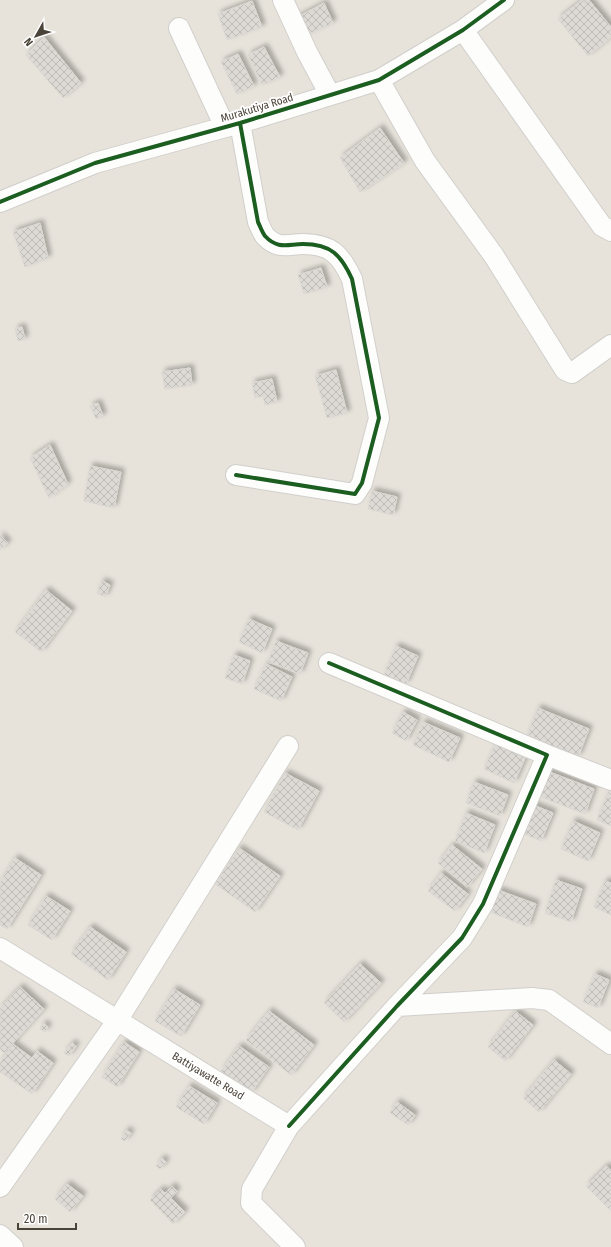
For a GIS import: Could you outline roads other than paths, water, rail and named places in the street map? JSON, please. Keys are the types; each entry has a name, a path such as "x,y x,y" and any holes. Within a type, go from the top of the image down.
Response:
{"street":[{"path":"283,0 307,52 330,95"},
{"name":"Murakutiya Road","path":"0,202 95,163 233,125 379,80 463,30 504,0"},
{"path":"179,28 233,125 258,222 265,236 274,242 285,246 302,244 323,246 335,252 348,268 352,279 379,418 362,482 354,494 236,475"},
{"path":"463,30 602,226 611,231"},
{"path":"379,80 425,161 494,256 565,370 572,373 611,344"},
{"path":"329,663 547,755 611,780"},
{"path":"0,1187 117,1021 288,746"},
{"path":"295,1247 251,1203 252,1189 289,1126 397,1006 462,938 483,904 547,755"},
{"name":"Battiyawatte Road","path":"0,948 289,1126"},
{"path":"397,1006 532,998 549,1000 611,1044"},
{"path":"0,1235 13,1247"}]}
